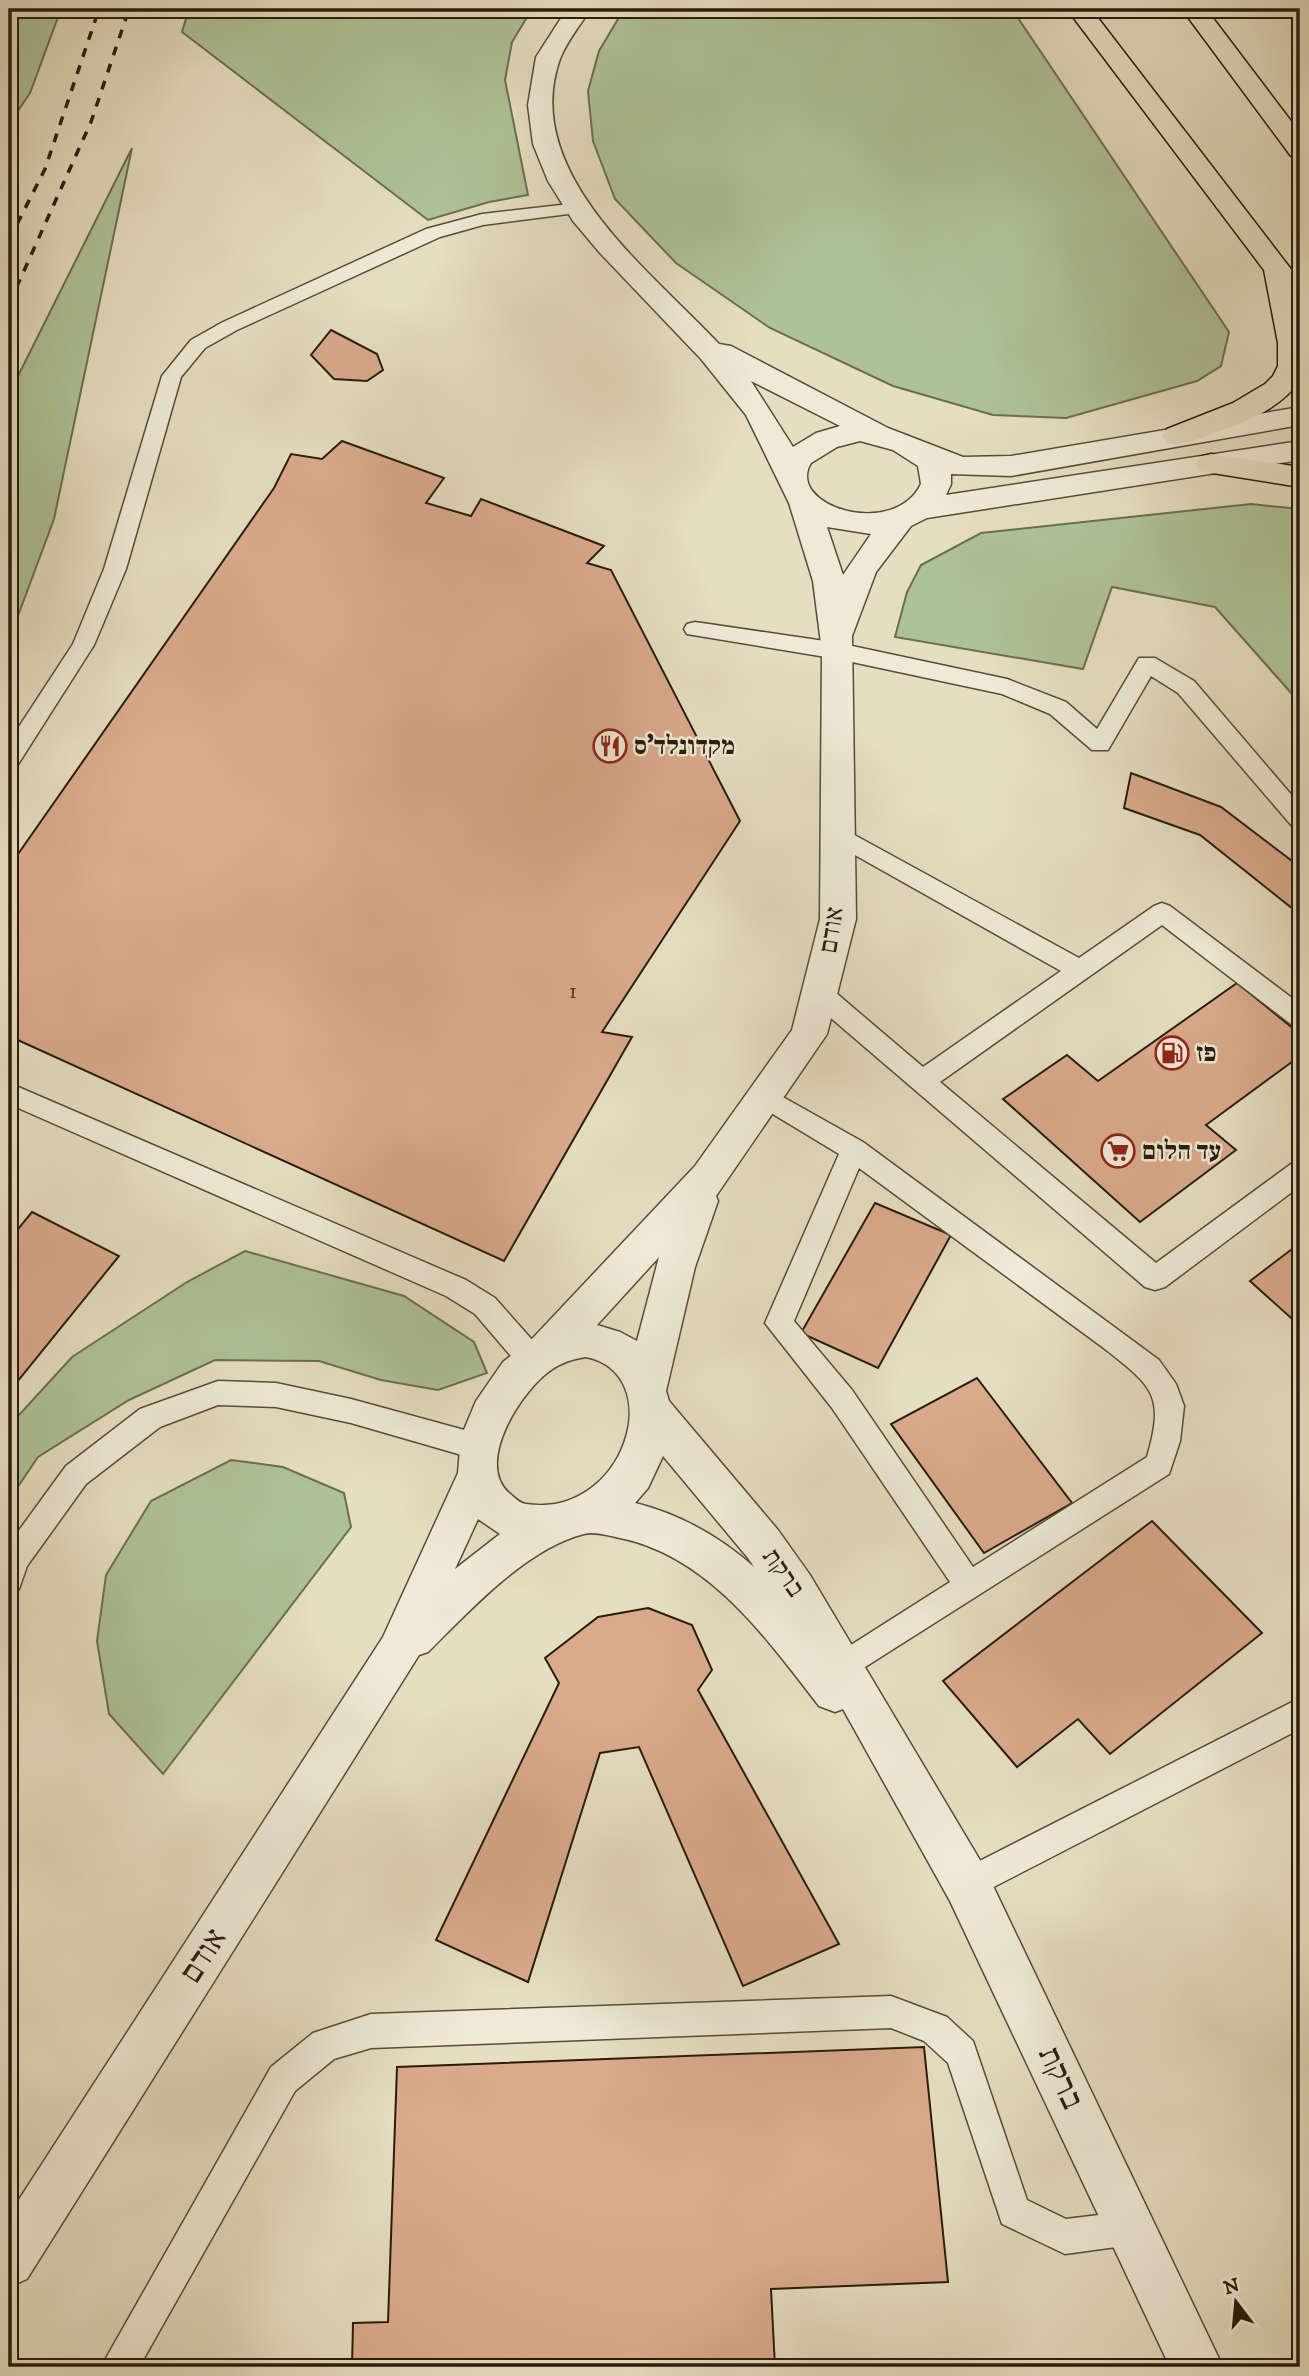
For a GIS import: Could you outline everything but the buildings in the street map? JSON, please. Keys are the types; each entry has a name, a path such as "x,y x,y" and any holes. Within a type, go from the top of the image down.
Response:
{"highway":[{"path":"1079,9 1300,299"},
{"path":"1194,9 1300,149"},
{"path":"1177,436 1252,406 1281,388 1292,367 1292,341 1277,269"},
{"path":"1211,464 1300,477"}],"street":[{"path":"579,9 546,61 541,121 552,158 578,208 608,248 696,337 771,381 881,434 911,444 922,452 960,467 1011,466 1300,416"},
{"name":"אודם","path":"539,1356 709,1177 809,1034 838,919 838,650 829,581 798,488 758,410 696,337"},
{"path":"881,434 860,432 821,440 806,449 796,461 798,488 837,520 858,524 1300,450"},
{"path":"909,514 929,499 935,475 922,452"},
{"name":"אודם","path":"838,650 848,591 862,565 909,514"},
{"name":"אודם","path":"647,1399 675,1268 709,1177"},
{"path":"573,1341 606,1342 626,1354 636,1364 647,1399 646,1442 635,1472 603,1504 570,1518 523,1524 497,1511 487,1501 479,1461 486,1425 499,1402 539,1356 573,1341"},
{"name":"ברקת","path":"647,1399 763,1544 795,1589 915,1792 967,1884 1197,2367"},
{"name":"אודם","path":"9,2261 399,1651 479,1461"},
{"name":"אודם","path":"399,1651 449,1600 519,1543 570,1518"},
{"name":"ברקת","path":"570,1518 661,1530 700,1549 735,1577 785,1630 915,1792"}],"lane":[{"path":"9,760 83,645 115,569 172,376 198,344 230,326 433,233 482,220 578,208"},
{"path":"695,629 838,650 1007,687 1058,708 1100,744 1147,663 1186,687 1300,820"},
{"path":"838,835 1080,970"},
{"path":"922,1081 1162,912 1300,1017"},
{"path":"820,994 1155,1279 1300,1172"},
{"path":"9,1093 456,1288 485,1306 539,1356"},
{"path":"765,1097 854,1150 1157,1374 1172,1404 1171,1430 1159,1465 843,1667"},
{"path":"854,1150 779,1323 842,1399 969,1586"},
{"path":"9,1579 15,1560 76,1475 150,1418 218,1393 276,1395 351,1411 479,1461"},
{"path":"967,1884 1300,1713"},
{"path":"119,2367 283,2079 325,2045 371,2031 891,2012 935,2029 961,2053 1014,2212 1065,2237 1130,2228"}],"green space":[{"path":"9,9 61,9 30,93 9,124"},
{"path":"189,9 532,9 512,42 505,80 528,195 489,202 428,220 182,32"},
{"path":"624,9 1012,9 1229,332 1221,366 1197,381 1066,418 993,415 893,386 770,328 676,263 615,199 593,141 588,91 599,51"},
{"path":"132,148 54,519 9,640 9,394"},
{"path":"1251,504 1300,509 1300,703 1215,607 1112,587 1083,669 895,637 907,592 921,565 981,533"},
{"path":"245,1251 404,1296 474,1342 487,1373 438,1390 381,1380 319,1361 215,1360 129,1400 38,1457 9,1500 9,1426 72,1357 187,1282"},
{"path":"231,1460 283,1467 344,1493 351,1527 163,1774 109,1714 97,1641 106,1575 151,1501"}],"railway":[{"path":"9,240 45,169 99,9"},
{"path":"9,304 91,122 129,9"}],"place":[{"name":"מקדונלד'ס","path":"610,746"},
{"name":"פז","path":"1172,1053"},
{"name":"עד הלום","path":"1118,1151"}]}
